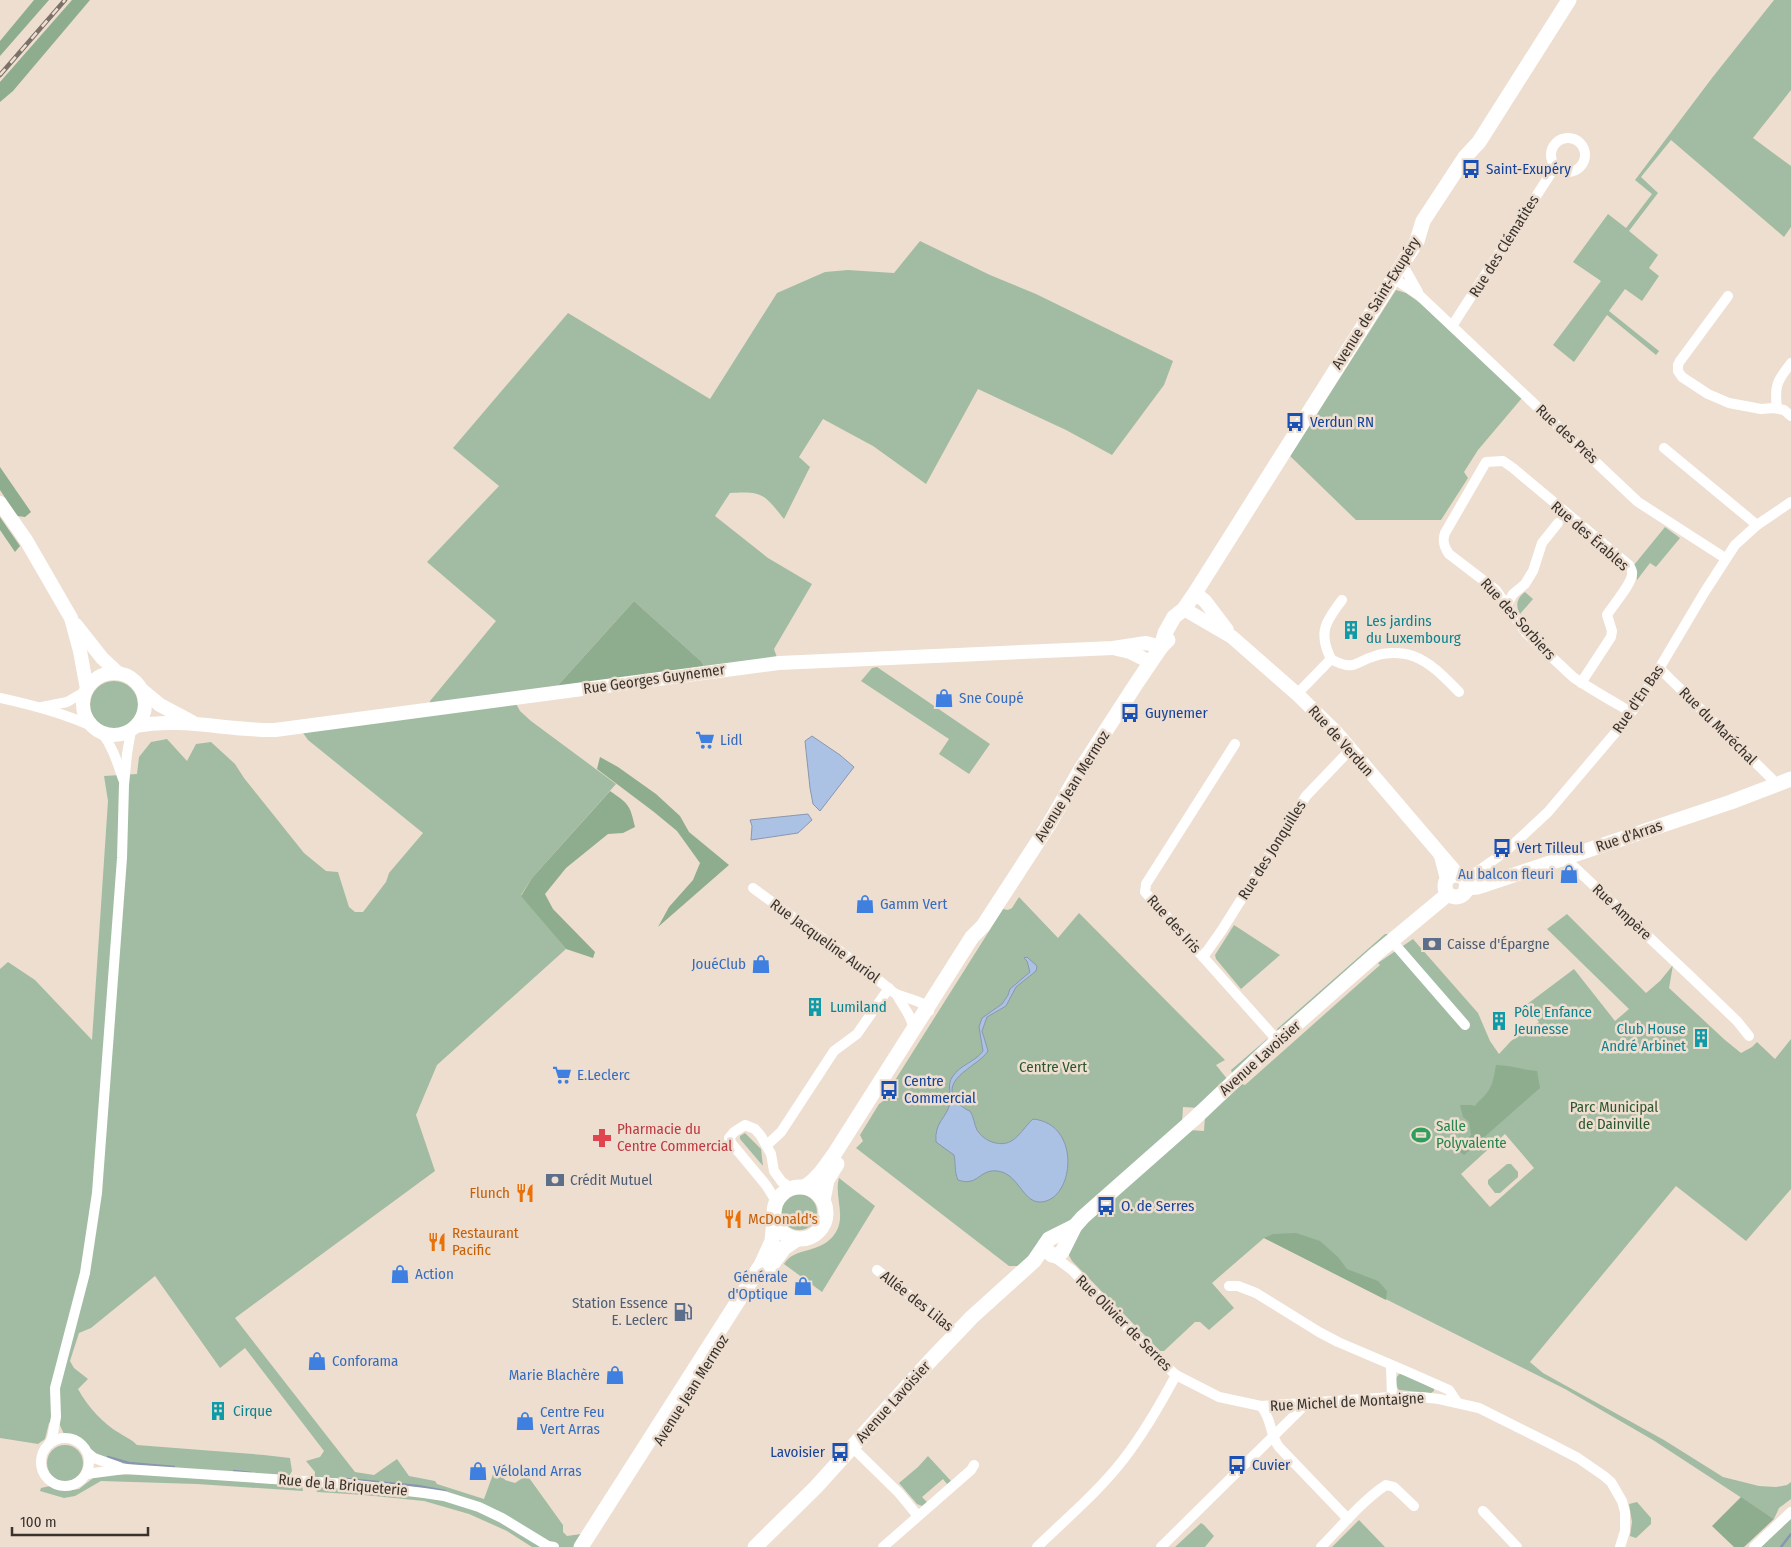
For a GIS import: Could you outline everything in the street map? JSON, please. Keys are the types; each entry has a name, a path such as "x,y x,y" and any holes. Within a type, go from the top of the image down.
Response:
{"main road":[{"name":"Avenue de Saint-Exupéry","path":"1161,647 1165,633 1174,617 1184,609 1195,593 1417,241 1423,221 1465,157 1479,142 1569,0"},
{"name":"Avenue Jean Mermoz","path":"823,1200 831,1173 914,1036 927,1007 972,937 983,926 1048,826 1082,769 1161,647"},
{"name":"Rue d'Arras","path":"1457,883 1487,884 1568,858 1791,779"},
{"name":"Avenue Lavoisier","path":"755,1547 793,1510 972,1317 1034,1261 1055,1248 1075,1226 1278,1041 1457,883"},
{"name":"Avenue Jean Mermoz","path":"798,1187 812,1182 824,1169 980,940 983,926"},
{"path":"798,1187 815,1192 823,1200 826,1211 822,1227 808,1238 797,1239 782,1233 774,1220 773,1210 776,1201 785,1191 798,1187"},
{"name":"Avenue Jean Mermoz","path":"582,1546 761,1265 772,1241 774,1220"},
{"name":"Avenue Jean Mermoz","path":"582,1546 770,1267 784,1248 797,1239"}],"street":[{"name":"Rue des Clématites","path":"1452,326 1555,167"},
{"name":"Rue des Près","path":"1419,295 1405,269 1397,272 1419,295 1638,502 1726,558"},
{"path":"1728,296 1680,361 1678,371 1682,377 1697,387 1729,403 1760,409 1777,408 1784,410 1791,416"},
{"path":"1777,408 1775,390 1777,381 1791,363"},
{"path":"1664,448 1757,525"},
{"name":"Rue des Sorbiers","path":"1494,460 1486,462 1445,533 1444,545 1449,554 1490,585 1507,604 1526,632 1559,665 1582,683 1632,712"},
{"name":"Rue des Érables","path":"1494,460 1503,461 1513,468 1629,565 1633,573 1631,580 1607,616 1612,631 1611,637 1582,683"},
{"name":"Rue d'En Bas","path":"1457,883 1505,852 1539,822 1641,700 1726,558 1744,534 1791,502"},
{"path":"0,503 26,540 71,618 102,658 118,673 133,679 143,692 146,701 142,719 134,728 117,735 97,730 76,719 0,698"},
{"path":"1507,604 1513,594 1525,584 1533,571 1542,543 1558,523"},
{"path":"1195,593 1205,601 1232,636"},
{"path":"1342,600 1330,617 1324,631 1325,647 1331,659 1340,664 1351,666 1374,656 1387,654 1413,656 1431,666 1459,692"},
{"path":"1184,609 1232,636"},
{"path":"71,618 80,652 86,690 83,706 85,714 109,742 115,754 124,785"},
{"name":"Rue de Verdun","path":"1232,636 1297,694 1350,750 1441,855 1457,883"},
{"name":"Rue Georges Guynemer","path":"134,728 172,723 254,730 294,728 779,663 1114,648 1146,644 1161,647"},
{"path":"1114,648 1130,652 1150,662"},
{"path":"1297,694 1331,659"},
{"name":"Rue du Maréchal","path":"1659,668 1776,785"},
{"path":"41,708 67,702 86,690 92,681 100,676 118,673"},
{"name":"Rue Georges Guynemer","path":"143,692 160,705 198,725"},
{"path":"49,1444 58,1439 68,1438 78,1442 88,1453 90,1464 86,1474 79,1482 69,1486 58,1486 49,1480 42,1471 41,1461 43,1452 52,1438 56,1417 55,1388 85,1274 97,1193 121,877 124,785 127,754 134,728"},
{"name":"Rue des Iris","path":"1235,744 1146,884 1146,896 1278,1041"},
{"name":"Rue des Jonquilles","path":"1203,957 1306,796 1350,750"},
{"name":"Rue Ampère","path":"1568,858 1571,864 1737,1021 1750,1036"},
{"name":"Rue Jacqueline Auriol","path":"753,888 836,947 893,992"},
{"path":"1392,941 1464,1024"},
{"path":"893,992 927,1007"},
{"path":"893,992 914,1022 914,1036"},
{"path":"767,1145 781,1132 834,1051 856,1034 893,992"},
{"path":"776,1201 766,1185 729,1138 734,1132 745,1125 755,1129 767,1145 771,1154 774,1171 782,1182 798,1187"},
{"name":"Rue Olivier de Serres","path":"1055,1248 1072,1270 1159,1360 1176,1375 1219,1398 1261,1406"},
{"name":"Allée des Lilas","path":"877,1270 958,1333"},
{"path":"1229,1286 1238,1286 1256,1293 1319,1332 1449,1390 1457,1402"},
{"path":"1391,1365 1392,1397"},
{"path":"1037,1547 1093,1493 1122,1461 1150,1422 1176,1375"},
{"name":"Rue Michel de Montaigne","path":"1261,1406 1420,1396 1479,1408 1547,1442 1595,1469 1611,1482 1617,1491 1625,1512 1625,1531 1620,1547"},
{"path":"1161,1547 1307,1403"},
{"path":"1261,1406 1268,1414 1273,1437 1279,1447 1348,1519"},
{"path":"56,1417 62,1431 68,1438"},
{"path":"852,1447 899,1493 918,1516"},
{"name":"Rue de la Briqueterie","path":"88,1453 103,1462 125,1469"},
{"path":"883,1547 971,1470 974,1465"},
{"name":"Rue de la Briqueterie","path":"86,1474 125,1469 347,1484 424,1492 479,1507 502,1518 550,1547"},
{"path":"1321,1547 1348,1519 1386,1485 1394,1487 1414,1506"},
{"path":"1483,1511 1517,1547"},
{"path":"1754,1547 1789,1514"}],"green space":[{"path":"34,0 49,0 0,56 0,41"},
{"path":"72,0 90,0 13,91 0,102 0,82"},
{"path":"1774,0 1791,0 1791,90 1753,138 1791,166 1791,227 1784,237 1671,140 1641,177 1658,193 1629,231 1658,255 1649,268 1659,276 1642,301 1625,289 1609,311 1659,351 1656,355 1607,315 1574,362 1553,345 1601,281 1573,262 1608,214 1626,228 1652,194 1635,180"},
{"path":"920,241 990,275 1036,294 1173,361 1164,385 1112,455 1066,430 978,389 926,484 873,446 823,419 799,457 810,467 784,519 767,499 750,493 730,493 715,516 768,558 812,584 774,649 779,663 706,672 702,662 634,601 551,693 513,698 520,711 531,721 616,784 532,878 521,895 566,949 437,1065 416,1115 435,1171 235,1318 355,1472 374,1475 397,1459 409,1476 435,1481 437,1484 484,1499 496,1466 505,1480 515,1483 527,1475 563,1525 563,1532 567,1536 581,1534 574,1547 532,1547 507,1531 469,1514 424,1501 317,1492 314,1482 315,1472 306,1461 320,1457 324,1451 245,1348 220,1368 155,1276 91,1328 79,1333 70,1361 74,1368 88,1379 78,1389 82,1396 102,1420 137,1445 290,1458 292,1471 288,1478 141,1466 116,1462 88,1453 82,1445 68,1438 56,1417 49,1423 45,1439 38,1444 0,1438 0,969 8,962 35,980 92,1040 108,801 104,776 137,774 139,757 151,742 167,739 187,761 196,744 211,742 235,764 304,853 326,871 338,872 349,907 355,912 363,912 386,882 389,873 423,833 308,740 303,733 429,709 430,701 496,621 427,562 499,486 453,448 568,313 710,399 777,293 825,272 848,270 894,273"},
{"path":"1396,290 1406,293 1420,303 1522,398 1478,450 1464,472 1468,478 1441,520 1356,520 1290,456"},
{"path":"0,467 31,512 25,517 17,516 0,490"},
{"path":"0,517 20,546 15,552 0,530"},
{"path":"1665,527 1680,538 1656,567 1650,563 1637,580 1634,565"},
{"path":"1525,592 1533,599 1520,614 1518,602"},
{"path":"634,601 702,662 706,672 551,693"},
{"path":"877,667 990,744 969,774 939,754 949,739 861,681 872,668"},
{"path":"114,681 123,683 131,688 136,696 138,705 136,714 131,722 123,727 114,729 105,727 97,722 92,714 90,705 92,696 97,688 105,683"},
{"path":"600,757 618,767 656,794 680,816 689,832 729,865 658,927 669,907 693,880 700,863 677,831 597,769"},
{"path":"610,791 628,806 635,827 623,833 608,834 566,868 545,894 553,909 595,952 593,958 566,949 521,896 532,878"},
{"name":"Centre Vert","path":"1019,897 1058,938 1079,913 1225,1060 1216,1065 1228,1080 1199,1108 1183,1107 1182,1123 1018,1266 1009,1266 856,1148 863,1141 860,1135 879,1104 886,1099 893,1088 892,1085 1003,909 1008,910 1012,908"},
{"name":"Parc Municipal de Dainville","path":"1567,914 1646,993 1660,981 1673,965 1669,988 1741,1053 1757,1042 1775,1059 1791,1039 1791,1189 1746,1241 1676,1186 1530,1362 1543,1373 1664,1440 1723,1477 1759,1486 1776,1487 1787,1485 1791,1482 1791,1499 1779,1508 1774,1519 1653,1440 1565,1389 1264,1238 1212,1283 1234,1308 1209,1330 1200,1322 1195,1322 1164,1351 1160,1351 1072,1261 1067,1252 1075,1234 1189,1130 1204,1131 1205,1116 1242,1084 1245,1085 1380,965 1378,963 1413,939 1478,1013 1490,1041 1499,1054 1511,1041 1539,1022 1526,1005 1574,969 1615,1021 1629,1009 1547,929","holes":["1505,1134 1534,1168 1490,1207 1461,1174"]},
{"path":"1234,925 1280,955 1241,989 1216,959 1215,955"},
{"path":"1385,934 1389,934 1279,1032 1277,1029"},
{"path":"1267,1039 1268,1041 1232,1073 1231,1070"},
{"path":"1496,1065 1537,1071 1540,1088 1464,1155 1459,1151 1471,1135 1469,1122 1463,1117 1460,1105 1475,1106 1484,1097 1494,1077"},
{"path":"745,1133 761,1149 763,1166 740,1139 740,1136"},
{"path":"1507,1164 1511,1164 1518,1172 1518,1177 1500,1193 1495,1193 1488,1184 1488,1180"},
{"path":"839,1178 875,1206 822,1292 784,1264 794,1255 823,1244 836,1232 840,1219"},
{"path":"799,1194 811,1200 817,1212 811,1224 799,1230 787,1224 781,1212 787,1200"},
{"path":"1296,1233 1320,1241 1338,1257 1347,1269 1378,1281 1387,1291 1386,1300 1264,1238 1273,1234"},
{"path":"1402,1373 1434,1389 1434,1391 1431,1393 1399,1390 1396,1380 1397,1376"},
{"path":"65,1445 77,1451 83,1463 77,1475 65,1481 53,1475 47,1463 53,1451"},
{"path":"928,1456 951,1481 947,1484 943,1479 922,1497 927,1502 922,1506 917,1504 899,1483"},
{"path":"140,1474 293,1485 302,1486 303,1491 197,1484 101,1481 75,1496 64,1498 40,1491 41,1488 50,1486 65,1491 79,1489 97,1475"},
{"path":"1741,1497 1774,1519 1744,1547 1734,1547 1712,1526"},
{"path":"1637,1502 1651,1518 1651,1524 1636,1538 1630,1536 1632,1522 1629,1504"},
{"path":"1791,1518 1791,1547 1761,1547"},
{"path":"1359,1520 1385,1547 1332,1547"},
{"path":"1201,1523 1214,1536 1205,1547 1175,1547"}],"water":[{"path":"812,736 854,767 820,811 813,804 810,788 805,741"},
{"path":"808,814 812,820 798,833 751,840 752,826 750,820"},
{"path":"1027,957 1037,966 1036,971 1016,987 1006,1006 987,1017 982,1031 988,1051 957,1078 952,1091 958,1103 970,1111 978,1132 990,1141 1000,1144 1011,1141 1033,1119 1049,1124 1060,1134 1066,1148 1068,1163 1066,1177 1060,1190 1051,1199 1039,1202 1028,1197 1010,1177 997,1171 991,1171 970,1181 958,1180 954,1155 936,1142 937,1130 950,1103 951,1079 956,1072 983,1051 979,1027 982,1018 1002,1004 1010,989 1030,972 1027,961 1024,958"}],"waterway":[{"path":"108,1457 129,1463 174,1467"},
{"path":"234,1471 251,1473"},
{"path":"346,1479 418,1486 445,1491"},
{"path":"1781,1547 1791,1534"}],"railway":[{"path":"0,75 65,0"}],"place":[{"name":"Saint-Exupéry","path":"1471,169"},
{"name":"Verdun RN","path":"1295,422"},
{"name":"Les jardins du Luxembourg","path":"1351,630"},
{"name":"Sne Coupé","path":"944,698"},
{"name":"Guynemer","path":"1130,713"},
{"name":"Lidl","path":"705,740"},
{"name":"Vert Tilleul","path":"1502,848"},
{"name":"Au balcon fleuri","path":"1569,874"},
{"name":"Gamm Vert","path":"865,904"},
{"name":"Caisse d'Épargne","path":"1432,944"},
{"name":"JouéClub","path":"761,964"},
{"name":"Lumiland","path":"815,1007"},
{"name":"Pôle Enfance Jeunesse","path":"1499,1021"},
{"name":"Club House André Arbinet","path":"1701,1038"},
{"name":"E.Leclerc","path":"562,1075"},
{"name":"Centre Commercial","path":"889,1090"},
{"name":"Salle Polyvalente","path":"1421,1135"},
{"name":"Pharmacie du Centre Commercial","path":"602,1138"},
{"name":"Crédit Mutuel","path":"555,1180"},
{"name":"Flunch","path":"525,1193"},
{"name":"O. de Serres","path":"1106,1206"},
{"name":"McDonald's","path":"733,1219"},
{"name":"Restaurant Pacific","path":"437,1242"},
{"name":"Action","path":"400,1274"},
{"name":"Générale d'Optique","path":"803,1286"},
{"name":"Station Essence E. Leclerc","path":"683,1312"},
{"name":"Conforama","path":"317,1361"},
{"name":"Marie Blachère","path":"615,1375"},
{"name":"Cirque","path":"218,1411"},
{"name":"Centre Feu Vert Arras","path":"525,1421"},
{"name":"Lavoisier","path":"840,1452"},
{"name":"Cuvier","path":"1237,1465"},
{"name":"Véloland Arras","path":"478,1471"}]}
